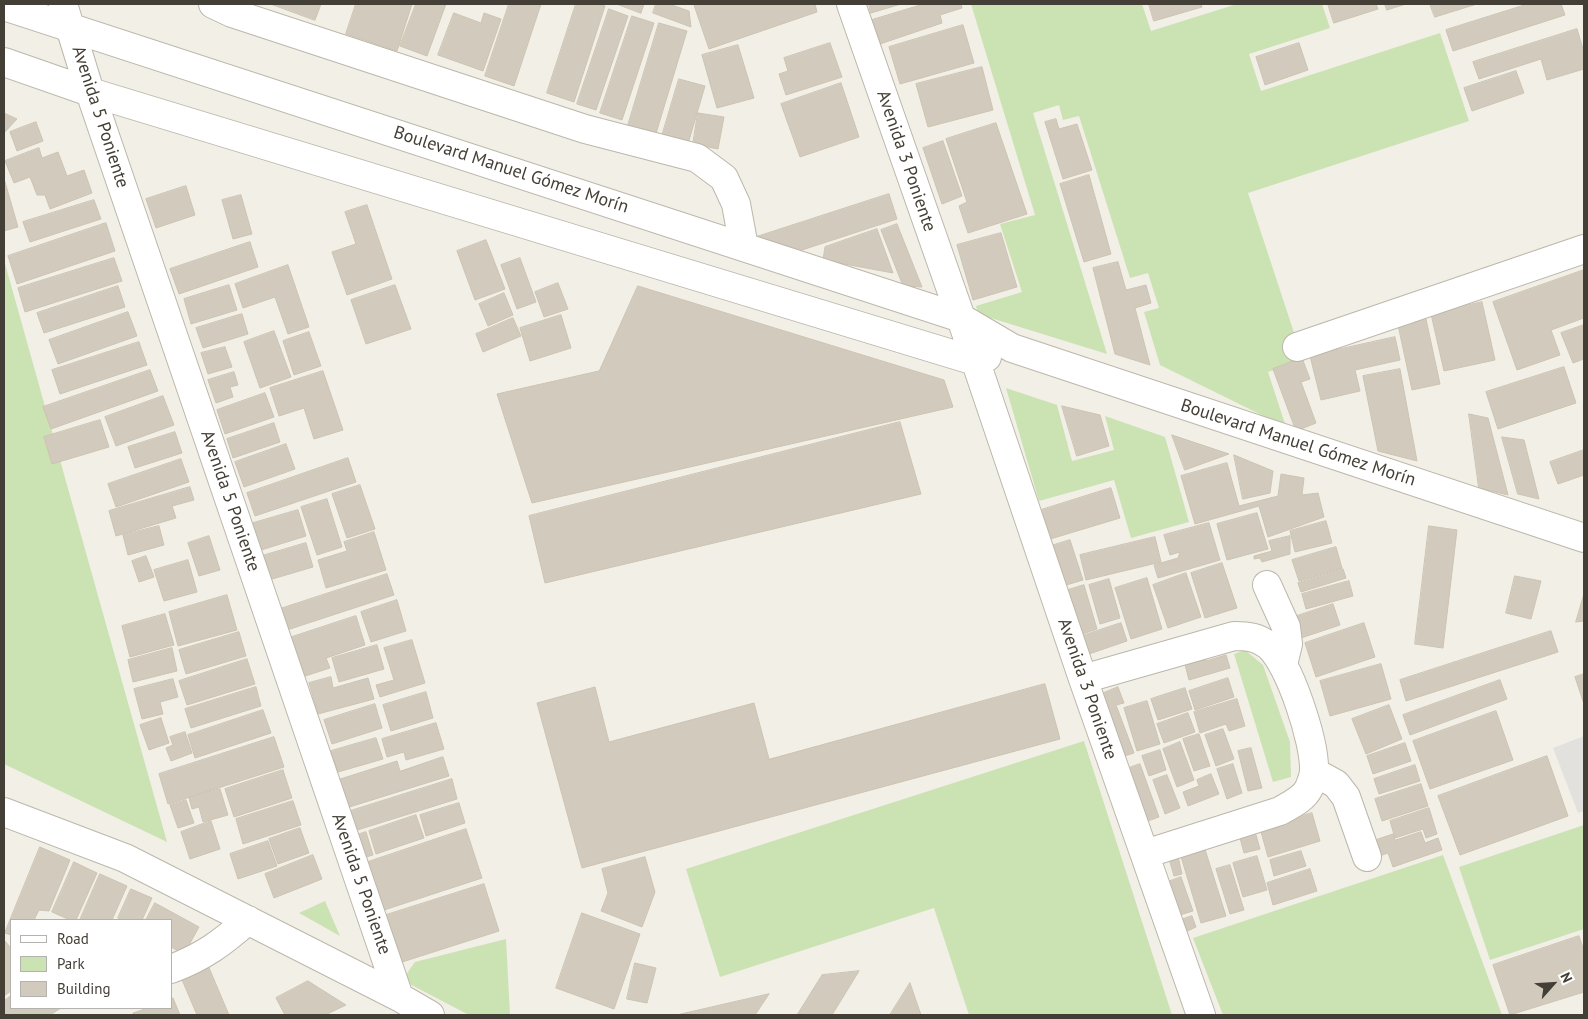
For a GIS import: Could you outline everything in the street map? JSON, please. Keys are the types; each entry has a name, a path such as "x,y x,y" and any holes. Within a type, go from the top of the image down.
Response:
{"street":[{"path":"213,4 232,13 585,129 697,158 724,178 736,204 744,247"},
{"name":"Avenida 3 Poniente","path":"851,4 962,318 1083,679 1201,1015"},
{"name":"Boulevard Manuel Gómez Morín","path":"4,6 66,15 744,247 962,318 1012,348 1584,538"},
{"name":"Avenida 5 Poniente","path":"66,15 90,92 399,997"},
{"path":"4,62 90,92 975,361 1012,348"},
{"path":"1297,347 1584,249"},
{"path":"1267,585 1286,628 1288,644 1283,665"},
{"path":"1083,679 1234,636 1255,637 1270,647 1283,665 1293,684 1313,752 1314,772 1308,790 1296,802 1280,811 1145,854"},
{"path":"1314,772 1336,784 1346,797 1367,857"},
{"name":"Avenida 5 Poniente","path":"4,812 125,858 399,997 430,1015"},
{"path":"172,969 193,961 220,945 248,920"}],"green space":[{"path":"971,4 1142,4 1151,31 1237,4 1322,4 1330,28 1249,54 1261,91 1440,33 1469,121 1248,193 1303,360 1268,372 1286,427 1160,365 1144,312 1159,308 1148,273 1130,278 1079,116 1063,120 1059,105 1033,113 1107,354 978,314 976,306 1022,292 1000,224 1035,215"},
{"path":"4,260 167,842 4,764"},
{"path":"1006,388 1057,405 1072,461 1114,450 1105,416 1165,437 1189,522 1131,538 1114,480 1039,501"},
{"path":"1245,650 1263,665 1290,742 1291,777 1273,782 1234,654"},
{"path":"1084,741 1172,1015 969,1015 934,908 720,977 686,869"},
{"path":"1584,825 1584,929 1490,960 1459,867"},
{"path":"1443,855 1502,1015 1223,1015 1193,938"},
{"path":"325,901 340,936 299,913"},
{"path":"506,939 510,1015 469,1015 402,980 415,962"}],"shaded area":[{"path":"1584,736 1584,811 1578,813 1553,748"}],"building":[{"path":"271,4 321,4 315,20"},
{"path":"356,4 412,4 397,51 346,34"},
{"path":"416,4 446,4 427,56 400,46"},
{"path":"509,4 541,4 514,86 485,76"},
{"path":"576,4 598,4 605,6 574,102 547,93"},
{"path":"617,4 644,4 641,13"},
{"path":"656,4 669,4 689,11 691,27 653,13"},
{"path":"815,4 817,12 709,49 694,5"},
{"path":"869,4 901,4 871,13"},
{"path":"924,4 961,4 962,8 940,15 942,23 880,44 872,20"},
{"path":"1149,4 1201,4 1202,7 1154,21"},
{"path":"1328,4 1376,4 1378,9 1334,23"},
{"path":"1385,4 1406,4 1387,10"},
{"path":"1430,4 1477,4 1435,17"},
{"path":"1528,4 1561,4 1565,15 1453,51 1446,30"},
{"path":"609,9 628,16 596,110 577,104"},
{"path":"454,13 481,23 484,13 501,19 483,71 438,55"},
{"path":"632,16 654,23 622,120 600,113"},
{"path":"659,23 687,31 654,140 626,132"},
{"path":"963,25 974,63 900,84 889,47"},
{"path":"1577,29 1584,52 1584,69 1547,80 1541,59 1479,79 1473,62"},
{"path":"830,43 842,77 786,95 779,74 788,71 784,58"},
{"path":"1299,43 1308,70 1265,85 1256,57"},
{"path":"738,45 754,98 717,108 702,55"},
{"path":"982,67 993,110 928,127 916,84"},
{"path":"1516,71 1524,93 1472,111 1464,88"},
{"path":"679,79 705,86 688,144 662,136"},
{"path":"841,83 859,137 800,157 781,104"},
{"path":"4,113 17,119 4,133"},
{"path":"698,113 724,117 718,149 693,144"},
{"path":"1056,119 1059,129 1077,124 1092,170 1063,179 1045,122"},
{"path":"36,122 43,141 17,151 10,132"},
{"path":"996,123 1027,214 968,233 959,206 967,202 946,139"},
{"path":"943,141 962,196 942,204 923,148"},
{"path":"39,148 42,158 58,152 67,176 84,170 92,193 50,209 45,195 37,195 30,177 14,183 5,161"},
{"path":"1089,175 1111,254 1084,262 1060,184"},
{"path":"4,183 18,227 4,231"},
{"path":"186,186 195,215 156,228 146,199"},
{"path":"889,194 897,219 796,252 756,237"},
{"path":"241,195 252,234 233,239 222,200"},
{"path":"94,200 101,219 30,242 23,222"},
{"path":"367,205 392,279 347,295 332,252 356,244 345,212"},
{"path":"106,223 115,251 17,284 8,256"},
{"path":"897,224 922,287 903,286 881,230"},
{"path":"877,229 893,273 823,260 825,247"},
{"path":"1001,233 1017,287 973,300 957,245"},
{"path":"486,240 505,289 475,300 457,251"},
{"path":"250,242 258,267 179,294 170,269"},
{"path":"114,258 122,281 25,312 18,288"},
{"path":"520,258 536,302 517,309 501,265"},
{"path":"1118,262 1126,290 1146,285 1151,303 1135,308 1150,365 1115,354 1093,268"},
{"path":"288,265 309,327 288,334 275,297 243,308 235,284"},
{"path":"1584,270 1584,318 1551,330 1560,355 1517,370 1493,302"},
{"path":"558,283 568,309 544,317 535,292"},
{"path":"229,285 237,310 191,324 184,299"},
{"path":"395,285 411,329 366,344 351,300"},
{"path":"118,286 125,307 44,333 37,313"},
{"path":"638,286 944,380 953,407 532,503 497,394 599,371"},
{"path":"504,293 513,315 488,326 479,304"},
{"path":"1482,302 1495,360 1444,371 1431,314"},
{"path":"128,312 137,336 58,364 49,340"},
{"path":"242,314 248,334 203,348 196,328"},
{"path":"561,315 571,348 530,361 520,328"},
{"path":"513,318 521,336 483,352 476,334"},
{"path":"1426,319 1440,384 1412,390 1398,325"},
{"path":"1584,325 1584,359 1573,363 1561,333"},
{"path":"274,331 291,377 260,388 244,342"},
{"path":"309,332 321,366 294,375 283,341"},
{"path":"1395,337 1400,360 1355,370 1360,391 1321,400 1310,356"},
{"path":"139,342 147,365 60,394 52,370"},
{"path":"225,347 232,367 208,374 201,353"},
{"path":"1302,358 1310,379 1301,382 1316,423 1296,431 1273,369"},
{"path":"1564,367 1576,403 1498,429 1486,392"},
{"path":"1400,369 1417,461 1378,451 1363,376"},
{"path":"150,370 158,391 51,429 43,407"},
{"path":"323,371 343,430 314,439 304,408 279,416 270,388"},
{"path":"234,372 238,385 230,387 233,397 216,403 208,380"},
{"path":"265,393 274,417 225,434 217,410"},
{"path":"163,396 174,425 116,446 105,417"},
{"path":"1062,406 1100,415 1109,446 1077,456"},
{"path":"1469,414 1488,418 1508,495 1479,488"},
{"path":"100,420 109,447 52,464 44,437"},
{"path":"900,422 921,494 545,583 529,516"},
{"path":"274,423 280,442 233,458 227,439"},
{"path":"175,432 182,453 135,468 128,447"},
{"path":"1172,435 1229,454 1185,470"},
{"path":"1502,437 1524,440 1539,499 1518,494"},
{"path":"286,444 295,469 244,487 235,462"},
{"path":"1584,450 1584,475 1558,484 1550,462"},
{"path":"1234,455 1273,471 1270,493 1243,499"},
{"path":"348,458 356,482 255,516 247,493"},
{"path":"181,459 189,482 116,507 108,484"},
{"path":"1227,463 1239,506 1278,496 1281,474 1304,478 1302,495 1318,493 1324,517 1268,537 1259,506 1195,524 1181,476"},
{"path":"360,485 375,529 347,538 332,494"},
{"path":"190,487 194,500 172,506 176,518 116,536 109,511"},
{"path":"1111,488 1120,518 1047,540 1038,511"},
{"path":"327,499 342,547 317,555 301,507"},
{"path":"298,510 306,536 258,551 250,524"},
{"path":"1257,513 1268,549 1227,560 1217,524"},
{"path":"1326,521 1332,543 1295,552 1290,531"},
{"path":"1209,523 1220,560 1158,578 1154,565 1178,558 1180,552 1170,555 1164,535"},
{"path":"159,526 164,545 128,555 123,535"},
{"path":"1429,526 1457,530 1443,648 1415,644"},
{"path":"374,532 386,570 326,588 318,560 347,551 344,542"},
{"path":"209,536 220,570 199,576 188,543"},
{"path":"1290,536 1290,554 1262,562 1260,558 1254,559 1254,556 1272,551 1269,541"},
{"path":"1155,537 1161,562 1086,580 1080,555"},
{"path":"1070,540 1083,580 1063,586 1051,546"},
{"path":"306,543 313,567 269,580 262,556"},
{"path":"1336,547 1342,568 1299,581 1292,560"},
{"path":"146,556 154,577 139,582 132,561"},
{"path":"188,560 197,592 164,601 154,570"},
{"path":"1222,563 1237,608 1205,618 1191,573"},
{"path":"1343,569 1346,578 1301,592 1298,583"},
{"path":"1186,573 1201,617 1168,628 1153,585"},
{"path":"387,574 394,595 287,630 280,609"},
{"path":"1515,576 1541,581 1531,619 1506,613"},
{"path":"1147,578 1162,629 1131,639 1115,588"},
{"path":"1109,579 1120,618 1100,624 1089,585"},
{"path":"1349,581 1353,596 1306,609 1302,594"},
{"path":"1084,585 1097,629 1079,635 1065,591"},
{"path":"1584,594 1584,621 1576,622"},
{"path":"227,595 237,630 178,646 169,612"},
{"path":"397,600 406,631 371,642 361,612"},
{"path":"1333,604 1340,625 1298,639 1291,618"},
{"path":"165,614 174,645 130,657 122,626"},
{"path":"356,616 365,645 326,658 330,668 299,678 286,639"},
{"path":"1121,623 1127,641 1089,654 1082,636"},
{"path":"1364,623 1375,657 1316,677 1305,643"},
{"path":"1551,631 1558,652 1406,701 1400,680"},
{"path":"239,632 246,656 186,674 179,650"},
{"path":"412,640 425,683 380,697 376,685 394,680 384,648"},
{"path":"377,645 384,669 339,682 332,658"},
{"path":"172,648 177,671 133,682 128,660"},
{"path":"1205,655 1206,661 1226,655 1230,668 1189,680 1184,661"},
{"path":"247,659 255,684 187,705 179,681"},
{"path":"1381,664 1391,699 1330,716 1320,681"},
{"path":"1584,674 1584,704 1575,677"},
{"path":"331,677 333,688 368,678 374,699 318,714 309,683"},
{"path":"1228,678 1234,697 1195,710 1189,691"},
{"path":"173,679 178,697 160,702 163,714 142,719 134,689"},
{"path":"1500,680 1507,699 1410,735 1403,715"},
{"path":"1045,684 1060,739 582,868 537,703 595,687 609,742 754,703 769,759"},
{"path":"256,687 261,706 191,728 185,709"},
{"path":"1118,687 1124,703 1116,705 1134,753 1121,757 1097,696"},
{"path":"1185,688 1192,709 1158,720 1151,699"},
{"path":"426,692 433,718 391,731 383,705"},
{"path":"1237,699 1245,726 1229,731 1226,724 1200,733 1194,712"},
{"path":"1147,701 1160,744 1137,751 1124,708"},
{"path":"375,704 382,728 332,744 324,720"},
{"path":"1389,705 1402,739 1366,754 1352,719"},
{"path":"263,710 271,733 195,758 188,735"},
{"path":"1496,711 1513,760 1430,789 1413,741"},
{"path":"1188,713 1195,732 1164,743 1157,724"},
{"path":"161,718 169,743 149,750 140,725"},
{"path":"436,723 444,749 406,760 404,752 387,757 382,739"},
{"path":"1223,729 1234,759 1216,766 1205,735"},
{"path":"185,732 192,753 171,761 166,748 173,745 170,737"},
{"path":"1199,734 1210,766 1194,771 1183,739"},
{"path":"274,737 284,767 168,804 159,774"},
{"path":"376,738 383,759 338,772 331,751"},
{"path":"1180,742 1194,780 1177,787 1163,749"},
{"path":"1405,743 1411,761 1373,774 1367,756"},
{"path":"1251,748 1262,788 1248,791 1238,751"},
{"path":"1160,750 1166,770 1149,776 1142,756"},
{"path":"1547,756 1568,816 1460,855 1438,796"},
{"path":"443,757 449,776 343,809 334,781 397,761 400,771"},
{"path":"1140,764 1159,817 1145,822 1126,769"},
{"path":"1233,764 1242,793 1227,799 1217,769"},
{"path":"1415,765 1420,781 1379,794 1374,779"},
{"path":"283,770 292,798 234,817 225,789"},
{"path":"1211,774 1219,794 1188,806 1183,792 1199,786 1197,780"},
{"path":"1167,775 1180,808 1165,814 1153,780"},
{"path":"452,779 457,799 351,832 344,813"},
{"path":"1421,784 1428,806 1382,821 1375,799"},
{"path":"220,789 228,815 203,822 199,807 192,809 189,798"},
{"path":"186,800 194,823 178,828 170,805"},
{"path":"293,801 301,825 243,844 236,819"},
{"path":"459,803 465,823 426,836 420,815"},
{"path":"1429,808 1437,834 1426,838 1423,829 1395,838 1390,821"},
{"path":"1312,813 1320,841 1268,857 1260,828"},
{"path":"416,815 424,838 376,854 369,831"},
{"path":"211,821 220,849 190,859 181,832"},
{"path":"300,828 309,853 278,864 269,839"},
{"path":"466,829 482,878 381,911 365,863"},
{"path":"366,832 373,855 359,859 351,837"},
{"path":"1421,832 1425,843 1438,838 1442,850 1393,867 1388,853 1374,858 1369,842 1393,834 1395,840"},
{"path":"1256,835 1260,849 1244,853 1240,838"},
{"path":"268,841 277,866 238,879 230,854"},
{"path":"1203,843 1226,916 1201,923 1179,850"},
{"path":"40,847 70,860 49,911 39,910 34,919 11,919"},
{"path":"1301,851 1306,866 1274,876 1270,860"},
{"path":"1177,852 1182,874 1174,876 1168,855"},
{"path":"313,855 322,879 274,898 265,874"},
{"path":"1257,856 1267,890 1243,897 1233,863"},
{"path":"645,857 655,892 642,927 601,911 608,893 602,869"},
{"path":"74,862 97,873 76,919 68,919 52,912"},
{"path":"1230,865 1244,910 1230,914 1216,869"},
{"path":"1310,869 1317,891 1273,905 1267,883"},
{"path":"100,874 127,886 112,919 80,919"},
{"path":"1181,877 1193,911 1177,916 1165,883"},
{"path":"484,884 499,931 399,963 383,916"},
{"path":"131,889 152,898 142,919 118,918"},
{"path":"155,903 199,927 184,954 172,948 172,919 147,919"},
{"path":"582,913 640,934 614,1009 556,988"},
{"path":"1192,916 1196,927 1183,933 1178,921"},
{"path":"10,921 10,935 5,933"},
{"path":"1579,936 1584,951 1584,992 1510,1015 1493,965"},
{"path":"4,940 10,947 10,992 4,996"},
{"path":"207,963 229,1015 197,1015 180,975"},
{"path":"635,963 656,968 647,1003 627,999"},
{"path":"859,971 832,1015 797,1015 822,975"},
{"path":"308,981 346,1005 325,1015 285,1015 276,998"},
{"path":"910,983 921,1015 890,1015"},
{"path":"769,994 755,1015 677,1015"},
{"path":"10,997 10,1009 59,1009 50,1015 4,1015 4,1001"},
{"path":"173,998 180,1015 134,1015 133,1013 145,1009 172,1009"}]}
